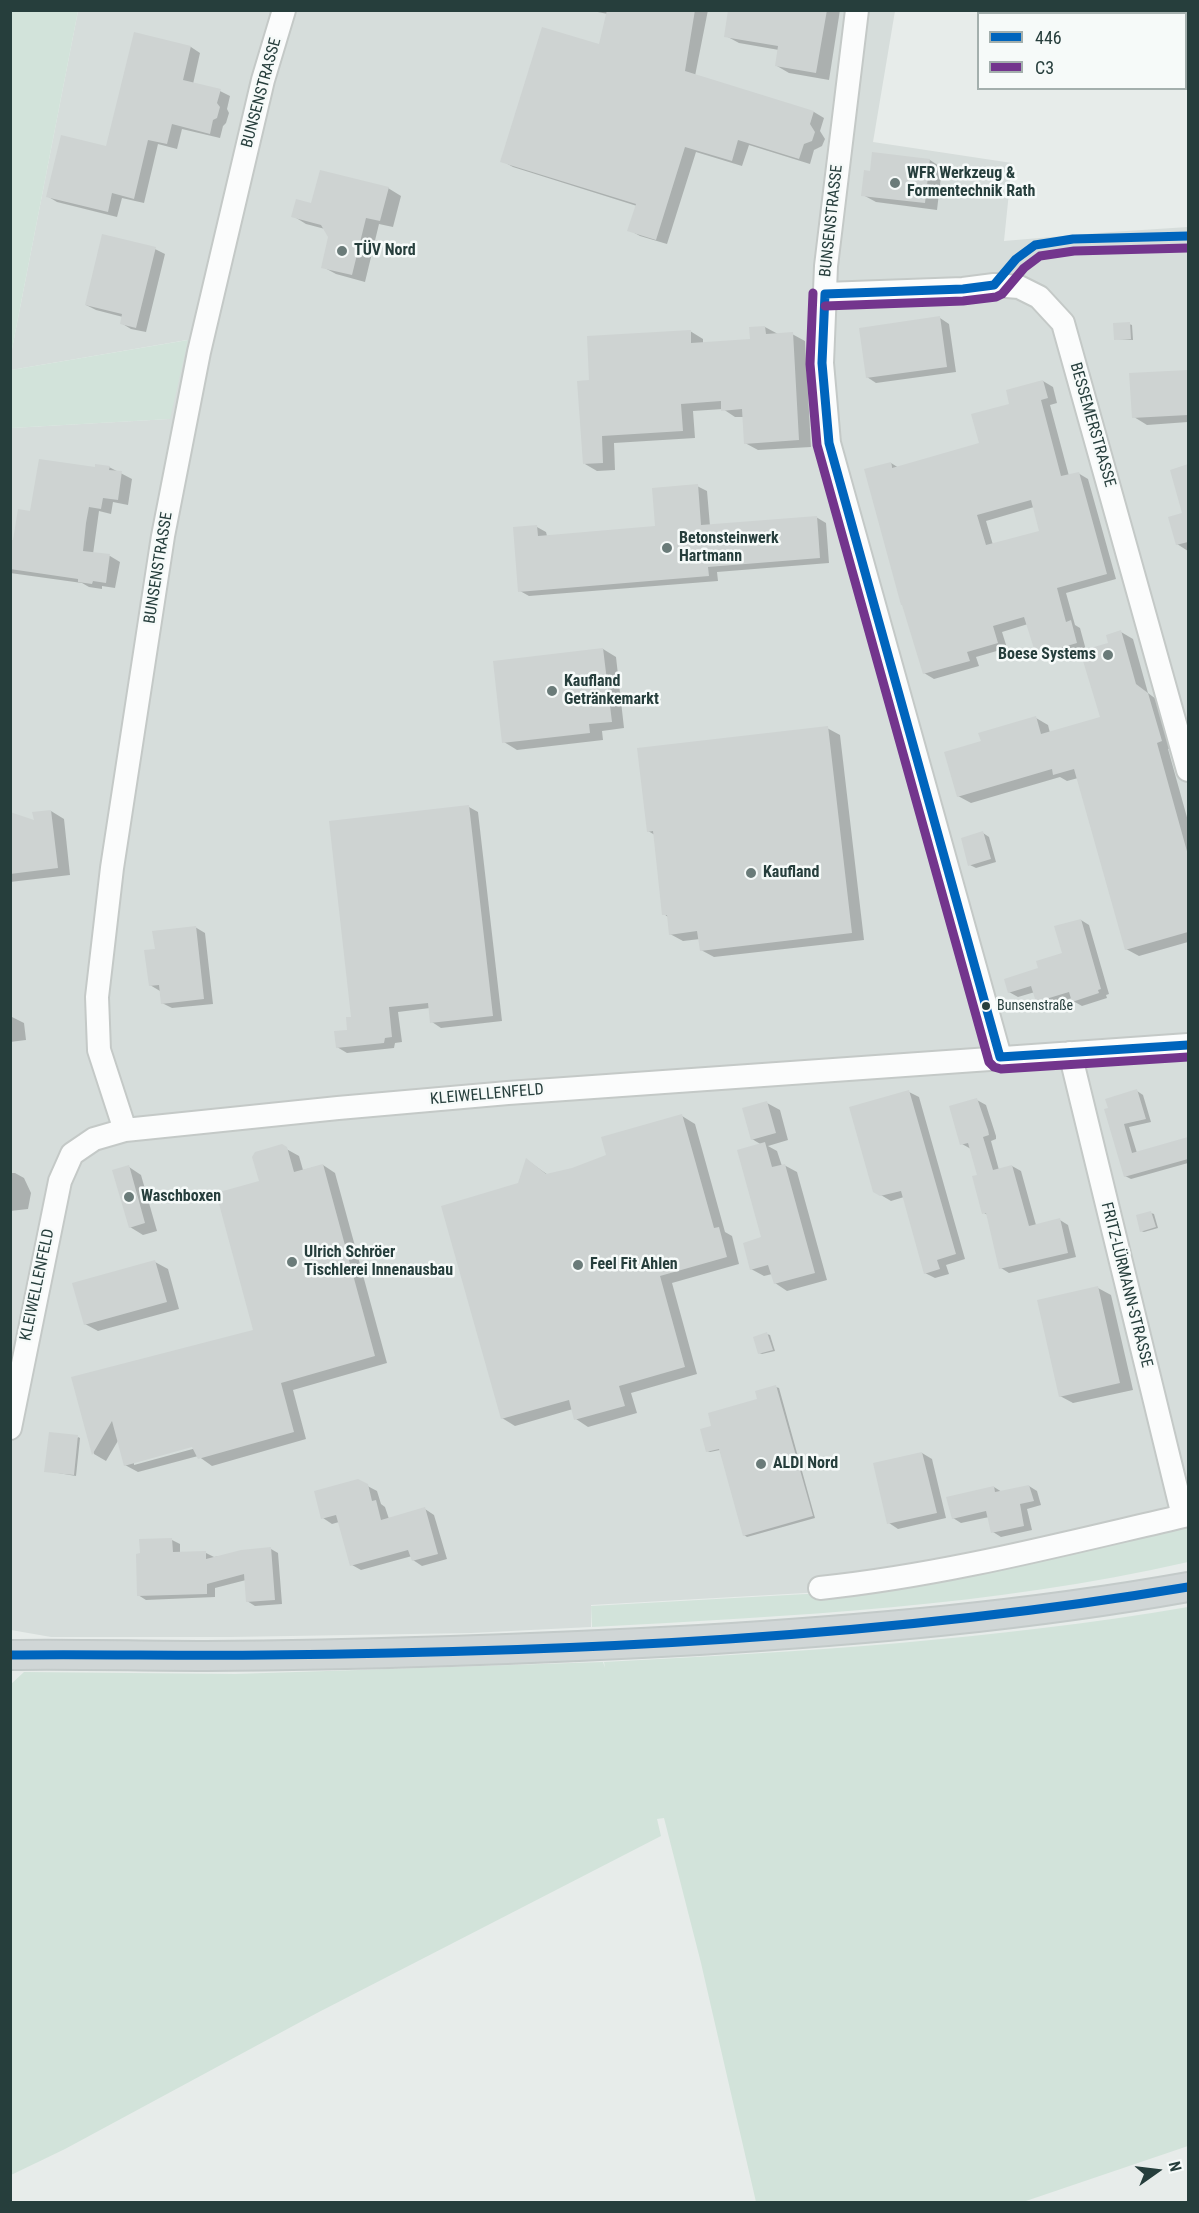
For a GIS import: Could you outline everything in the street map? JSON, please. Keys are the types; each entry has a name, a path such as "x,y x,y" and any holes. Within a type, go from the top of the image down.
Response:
{"main road":[{"path":"10,1655 208,1656 465,1651 637,1643 827,1632 981,1618 1188,1587"}],"street":[{"name":"BUNSENSTRASSE","path":"125,1130 99,1050 97,997 112,868 163,536 199,352 263,80 284,10"},
{"name":"BUNSENSTRASSE","path":"857,10 825,294 822,363 829,443 1000,1057"},
{"name":"BESSEMERSTRASSE","path":"825,294 963,289 994,285 1019,287 1039,297 1063,323 1188,770"},
{"name":"KLEIWELLENFELD","path":"10,1428 60,1181 72,1154 94,1140 125,1130 332,1108 508,1093 1188,1044"},
{"name":"FRITZ-LÜRMANN-STRASSE","path":"820,1587 859,1584 961,1567 1186,1515 1070,1053"}],"shaded area":[{"path":"10,11 78,11 11,354"},
{"path":"78,11 895,11 873,142 1012,163 1004,241 1188,227 1188,1523 859,1590 591,1605 591,1627 471,1633 230,1637 51,1637 11,1630 11,428 169,419 187,340 11,370 11,354"},
{"path":"188,340 170,419 11,428 11,370"},
{"path":"1188,1524 1188,1562 1040,1590 892,1607 742,1619 592,1627 591,1606 860,1591"},
{"path":"1188,1607 1188,2146 1023,2202 756,2202 701,1963 664,1818 657,1819 661,1836 317,2013 65,2149 11,2175 10,1685 24,1672 235,1674 603,1662 605,1668 604,1662 824,1649 970,1636"}],"building":[{"path":"607,10 695,10 685,71 814,111 810,124 815,132 812,141 804,144 799,159 738,140 732,161 685,147 656,240 627,231 636,204 500,162 542,27 599,44"},
{"path":"728,10 827,10 816,73 775,66 778,46 724,37"},
{"path":"134,32 191,46 183,80 221,89 217,103 220,107 217,118 213,120 210,134 172,124 167,144 148,140 134,199 112,193 108,212 46,197 61,135 106,146"},
{"name":"WFR Werkzeug & Formentechnik Rath","path":"872,152 930,159 925,203 861,196 864,170 870,171"},
{"path":"320,170 389,187 380,221 366,218 352,275 321,268 328,237 321,225 291,217 296,199 311,203"},
{"path":"102,234 156,247 136,328 120,324 122,314 85,305"},
{"path":"940,316 947,367 866,378 859,328"},
{"path":"1130,322 1131,339 1114,340 1113,323"},
{"path":"765,326 766,334 793,332 799,440 744,444 742,409 721,411 721,401 681,404 683,431 602,436 603,463 583,464 577,381 589,380 587,336 691,330 691,343 750,339 749,327"},
{"path":"1188,370 1188,415 1132,418 1129,373"},
{"path":"1043,380 1048,398 1041,400 1061,476 1079,472 1107,574 1057,588 1066,622 1071,620 1077,643 1036,655 1024,617 993,626 998,643 967,652 970,661 923,674 901,605 864,469 891,462 892,468 979,443 971,414 1009,404 1006,390","holes":["1031,500 1039,531 986,545 977,515"]},
{"path":"39,459 95,467 95,464 110,466 109,470 122,471 118,500 103,498 101,509 89,507 91,496 86,523 83,551 110,554 106,583 78,582 78,579 10,569 10,540 13,540 18,509 30,511"},
{"path":"1188,464 1188,542 1176,545 1168,517 1182,513 1170,470"},
{"name":"Betonsteinwerk Hartmann","path":"698,484 701,525 817,516 820,558 708,567 709,576 518,592 513,527 537,525 538,536 655,526 652,488"},
{"path":"1121,630 1136,684 1148,693 1162,741 1157,743 1188,855 1188,932 1125,950 1074,769 1053,775 1052,769 957,797 944,752 981,741 978,733 1036,716 1041,734 1100,717 1080,651 1108,643 1106,635"},
{"name":"Kaufland Getränkemarkt","path":"603,648 612,722 589,724 590,733 502,743 493,661"},
{"name":"Kaufland","path":"828,726 852,933 700,951 697,931 669,935 667,915 662,915 653,831 647,832 637,748"},
{"path":"469,805 493,1016 430,1023 428,1003 389,1007 392,1037 385,1038 384,1043 336,1048 334,1031 347,1030 346,1017 351,1017 329,821"},
{"path":"51,810 58,868 10,874 10,812 34,820 32,812"},
{"path":"983,831 991,859 968,866 961,838"},
{"path":"1081,919 1101,989 1098,990 1099,993 1072,1002 1069,992 1036,1002 1031,986 1008,993 1004,979 1038,968 1036,961 1062,953 1054,926"},
{"path":"196,926 204,999 161,1004 159,985 149,986 144,950 155,949 152,931"},
{"path":"1137,1089 1146,1119 1124,1124 1132,1153 1188,1137 1188,1159 1124,1177 1104,1109 1108,1108 1105,1099"},
{"path":"909,1090 956,1254 937,1260 940,1269 924,1274 901,1191 880,1196 873,1192 849,1107"},
{"path":"977,1098 988,1130 989,1135 983,1137 993,1170 1012,1165 1029,1226 1060,1218 1068,1253 999,1269 986,1213 982,1214 972,1176 977,1175 968,1143 960,1145 949,1106"},
{"path":"767,1101 776,1133 751,1140 742,1108"},
{"name":"Feel Fit Ahlen","path":"682,1114 714,1228 719,1227 727,1257 660,1276 685,1367 619,1386 625,1406 574,1420 569,1400 501,1419 441,1206 518,1183 526,1158 546,1174 572,1168 606,1155 601,1137"},
{"path":"765,1142 772,1167 785,1164 815,1273 774,1284 768,1265 750,1270 743,1243 761,1237 737,1150"},
{"path":"282,1144 287,1147 294,1172 323,1164 375,1356 281,1383 294,1432 198,1459 192,1447 124,1466 112,1421 92,1455 71,1377 253,1330 216,1193 259,1181 252,1157 255,1152"},
{"name":"Waschboxen","path":"129,1165 145,1223 129,1228 112,1170"},
{"path":"1151,1211 1156,1227 1140,1232 1136,1215"},
{"path":"155,1260 167,1302 84,1325 72,1283"},
{"path":"1098,1286 1120,1383 1059,1397 1037,1300"},
{"path":"767,1332 773,1350 758,1354 753,1337"},
{"name":"ALDI Nord","path":"776,1385 813,1516 743,1536 719,1449 706,1452 700,1429 711,1426 708,1413 757,1399 755,1391"},
{"path":"49,1432 78,1435 74,1475 44,1472"},
{"path":"922,1452 937,1513 887,1524 873,1463"},
{"path":"358,1479 368,1484 372,1501 376,1500 381,1520 425,1507 438,1554 412,1561 408,1550 350,1566 336,1515 321,1519 314,1491"},
{"path":"1029,1485 1034,1501 1020,1504 1024,1526 991,1533 986,1511 952,1519 946,1497 994,1486 995,1492"},
{"path":"172,1538 173,1552 206,1551 206,1559 241,1550 271,1547 275,1600 246,1602 244,1574 207,1584 207,1594 137,1596 136,1554 140,1553 139,1539"}],"transit line":[{"name":"446","path":"1188,236 1073,239 1035,245 1016,259 994,285 963,289 825,294 822,363 829,443 1000,1057 1188,1045"},
{"name":"C3","path":"825,306 963,301 996,297 1002,294 1024,268 1040,256 1074,251 1188,248"},
{"name":"C3","path":"813,293 810,364 817,445 989,1062 1001,1069 1188,1057"},
{"name":"446","path":"10,1655 382,1653 613,1646 844,1630 959,1619 1188,1587"}],"place":[{"name":"WFR Werkzeug & Formentechnik Rath","path":"895,183"},
{"name":"TÜV Nord","path":"342,251"},
{"name":"Betonsteinwerk Hartmann","path":"667,548"},
{"name":"Boese Systems","path":"1108,655"},
{"name":"Kaufland Getränkemarkt","path":"552,691"},
{"name":"Kaufland","path":"751,873"},
{"name":"Bunsenstraße","path":"986,1006"},
{"name":"Waschboxen","path":"129,1197"},
{"name":"Ulrich Schröer Tischlerei Innenausbau","path":"292,1262"},
{"name":"Feel Fit Ahlen","path":"578,1265"},
{"name":"ALDI Nord","path":"761,1464"}]}
